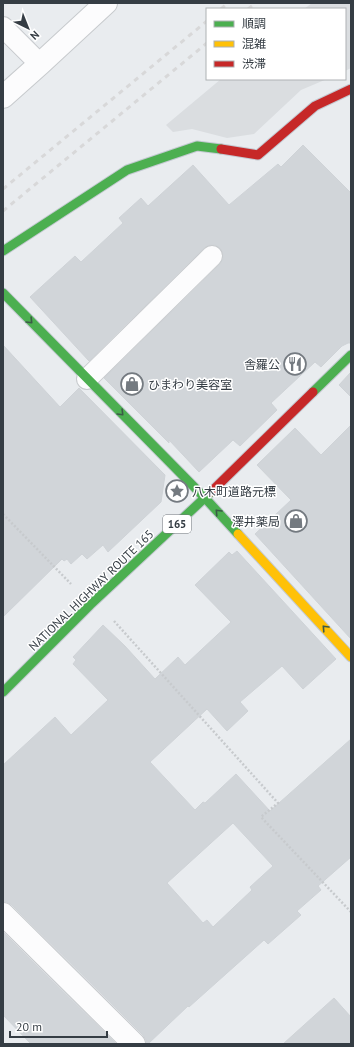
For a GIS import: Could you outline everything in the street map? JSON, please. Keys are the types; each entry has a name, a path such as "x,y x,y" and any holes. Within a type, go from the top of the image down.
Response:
{"main road":[{"path":"3,251 127,170 197,146 258,155 315,106 351,89"},
{"path":"3,293 205,498 351,657"},
{"name":"NATIONAL HIGHWAY ROUTE 165","path":"3,692 92,602 205,498 351,355"}],"street":[{"path":"3,97 106,3"},
{"path":"3,914 134,1044"}],"lane":[{"path":"3,27 40,64"},
{"path":"87,379 212,256"}],"path":[{"path":"3,514 92,602 278,803 261,818 351,912"}],"shaded area":[{"path":"312,3 351,3 351,68 346,70 346,8 305,8"},
{"path":"220,80 325,80 301,90 254,134 227,138 192,129 173,132 166,125"}],"building":[{"path":"303,145 351,193 351,343 342,346 321,367 315,362 271,403 277,410 240,446 233,440 199,472 169,440 169,443 104,378 220,264 223,259 223,254 220,248 215,245 210,245 204,248 89,361 30,297 75,256 81,262 123,223 119,218 141,198 148,206 193,165 229,205 278,164 281,167"},
{"path":"3,345 60,407 79,388 165,475 161,502 108,552 103,545 87,559 82,554 71,564 67,559 64,561 62,559 3,617"},
{"path":"351,372 351,397 339,385"},
{"path":"351,425 351,639 255,534 291,500 257,465 295,428 321,455"},
{"path":"237,551 336,659 303,689 282,666 240,702 248,711 227,731 207,709 150,762 195,810 203,802 205,803 236,774 270,811 351,739 351,857 318,886 321,890 297,911 301,915 268,944 264,940 189,1007 188,1006 148,1044 146,1044 146,1040 143,1035 12,905 7,902 3,902 3,765 55,717 71,735 108,700 73,664 76,660 73,657 103,625 125,646 155,679 178,657 185,665 231,622 195,585 229,552 232,555","holes":["233,823 273,866 250,887 252,890 213,927 207,920 203,923 167,883"]},
{"path":"3,932 116,1044 31,1044 3,1015"},
{"path":"334,998 351,1017 351,1044 283,1044"}],"railway":[{"path":"222,8 228,3"},
{"path":"249,8 256,3"},
{"path":"3,189 206,22"},
{"path":"3,211 206,44"}],"traffic: fast":[{"path":"3,251 127,170 197,146 221,149"},
{"path":"3,293 205,498 238,534"},
{"path":"313,392 351,355"},
{"path":"3,692 90,605 211,492"}],"traffic: slow":[{"path":"238,534 351,657"}],"traffic: jam":[{"path":"221,149 258,155 315,106 351,89"},
{"path":"211,492 313,392"}],"place":[{"name":"舎羅公","path":"295,364"},
{"name":"ひまわり美容室","path":"132,384"},
{"name":"八木町道路元標","path":"177,491"},
{"name":"澤井薬局","path":"296,521"}]}
